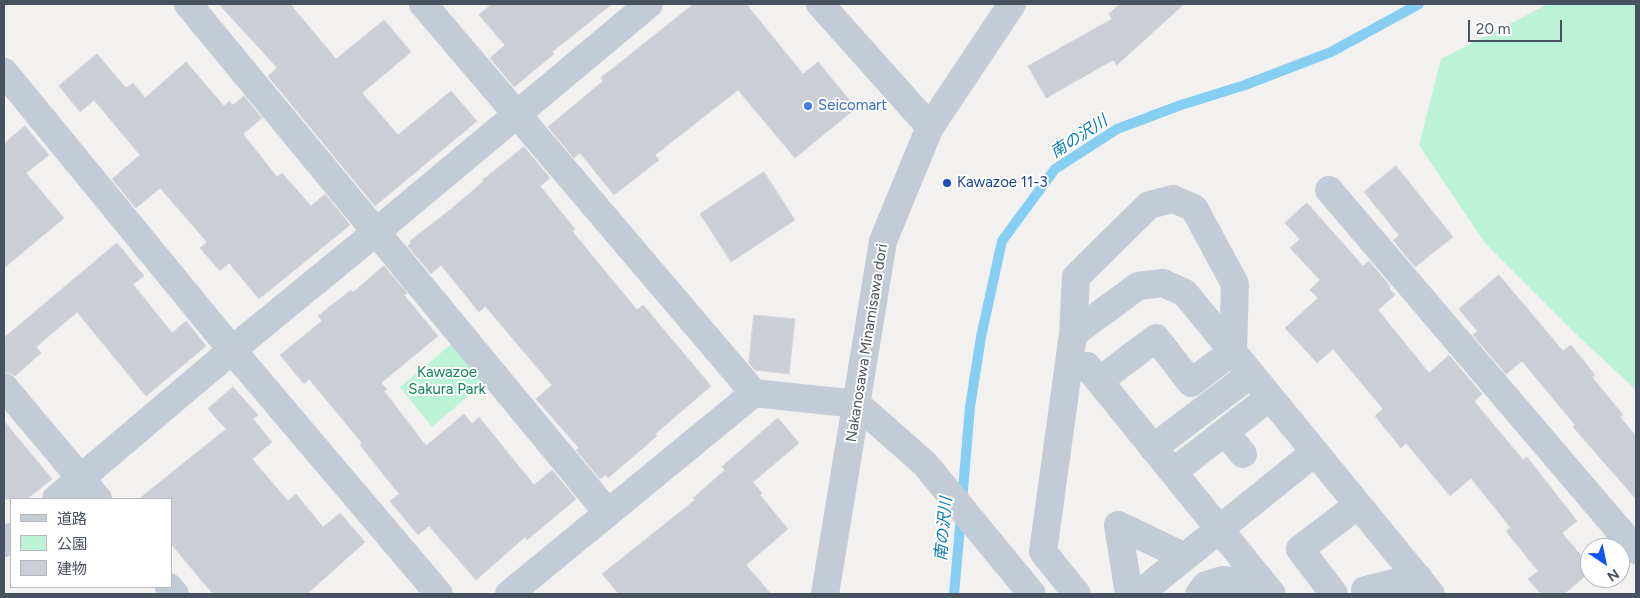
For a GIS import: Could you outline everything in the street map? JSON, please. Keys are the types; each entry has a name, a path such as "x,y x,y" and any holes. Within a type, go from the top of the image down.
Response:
{"street":[{"path":"188,4 608,513"},
{"path":"423,4 754,393 857,404 925,464 1032,594"},
{"path":"57,498 232,350 649,4"},
{"path":"820,4 930,127"},
{"name":"Nakanosawa Minamisawa dori","path":"825,594 883,241 930,127 1012,4"},
{"path":"4,72 232,350 439,594"},
{"path":"1329,190 1636,550"},
{"path":"1077,594 1043,552 1072,340 1076,277 1149,205 1173,198 1194,208 1235,284 1233,352"},
{"path":"1072,340 1138,286 1163,283 1185,293 1358,505 1421,589"},
{"path":"1099,381 1156,338 1191,383 1233,352"},
{"path":"1072,340 1099,381 1268,590"},
{"path":"1153,448 1251,374"},
{"path":"4,387 97,498"},
{"path":"509,594 754,393"},
{"path":"1173,472 1270,397"},
{"path":"1225,432 1243,454"},
{"path":"1139,594 1315,452"},
{"path":"1334,594 1300,549 1358,505"},
{"path":"1129,594 1118,525 1185,557"},
{"path":"1198,594 1206,585 1222,580 1268,590"},
{"path":"1366,594 1365,590 1421,589"}],"green space":[{"path":"1548,4 1636,4 1636,390 1579,337 1485,243 1419,145 1441,59"},
{"name":"Kawazoe Sakura Park","path":"455,341 487,380 432,427 400,387"}],"building":[{"path":"219,4 290,4 336,59 384,20 411,52 362,93 398,135 451,91 477,121 375,206 268,76 277,68"},
{"path":"492,4 612,4 552,52 554,54 514,87 490,58 505,45 479,15"},
{"path":"694,4 746,4 803,74 818,62 856,108 795,158 738,90 655,155 659,160 614,195 580,153 574,158 548,127 603,81 601,78"},
{"path":"1120,4 1184,4 1117,65 1113,60 1046,98 1028,66 1112,19 1109,14"},
{"path":"97,54 126,88 133,83 145,98 186,62 224,106 229,101 233,105 244,96 262,118 243,134 277,177 282,173 311,206 325,194 350,225 259,299 229,263 220,271 200,248 207,242 160,188 136,208 112,179 140,155 94,100 80,112 59,86"},
{"path":"25,126 49,155 26,173 64,218 4,268 4,144"},
{"path":"524,147 550,178 540,186 575,229 572,231 637,310 643,305 711,386 655,434 657,436 608,478 605,475 600,479 576,450 579,448 536,399 552,385 485,306 479,312 441,265 431,274 408,246 411,243 410,241"},
{"path":"1396,166 1453,237 1415,267 1393,240 1399,235 1364,192"},
{"path":"764,172 795,220 731,262 700,214"},
{"path":"1307,203 1363,266 1369,261 1390,286 1389,288 1395,295 1378,310 1429,373 1449,355 1482,394 1474,401 1523,460 1527,457 1577,521 1562,533 1580,554 1580,580 1564,594 1541,594 1528,579 1538,571 1506,531 1511,528 1471,478 1450,496 1406,443 1401,448 1375,416 1383,409 1333,349 1317,363 1285,328 1318,298 1310,290 1320,280 1290,248 1300,239 1285,223"},
{"path":"117,243 144,276 133,284 172,333 186,321 206,346 146,396 77,312 36,347 41,353 15,376 4,372 4,338"},
{"path":"384,266 407,293 404,295 438,336 381,383 387,389 384,391 426,446 464,414 472,424 479,417 534,485 552,470 576,499 527,540 525,537 476,580 429,526 418,535 390,501 399,494 360,445 362,443 309,379 304,384 280,355 322,321 318,316 351,290 353,292"},
{"path":"1499,275 1563,351 1571,345 1595,375 1592,377 1623,415 1620,417 1636,436 1636,499 1573,427 1575,425 1522,361 1506,374 1473,335 1477,331 1459,309"},
{"path":"754,315 795,319 789,374 755,370 749,363"},
{"path":"233,387 258,415 253,419 272,442 252,459 288,501 296,494 323,527 340,513 365,542 307,594 213,594 172,545 172,498 140,498 226,429 208,409"},
{"path":"778,418 799,443 753,482 762,493 760,495 788,529 746,565 771,594 619,594 602,574 695,500 693,498 725,470 722,467"},
{"path":"4,421 52,479 28,498 4,499"}],"waterway":[{"name":"南の沢川","path":"962,501 970,407 981,337 1002,241 1055,169 1117,129 1181,105 1245,85 1331,52 1419,4"},
{"name":"南の沢川","path":"954,594 961,516"}],"place":[{"name":"Seicomart","path":"808,106"},
{"name":"Kawazoe 11-3","path":"947,183"}]}
